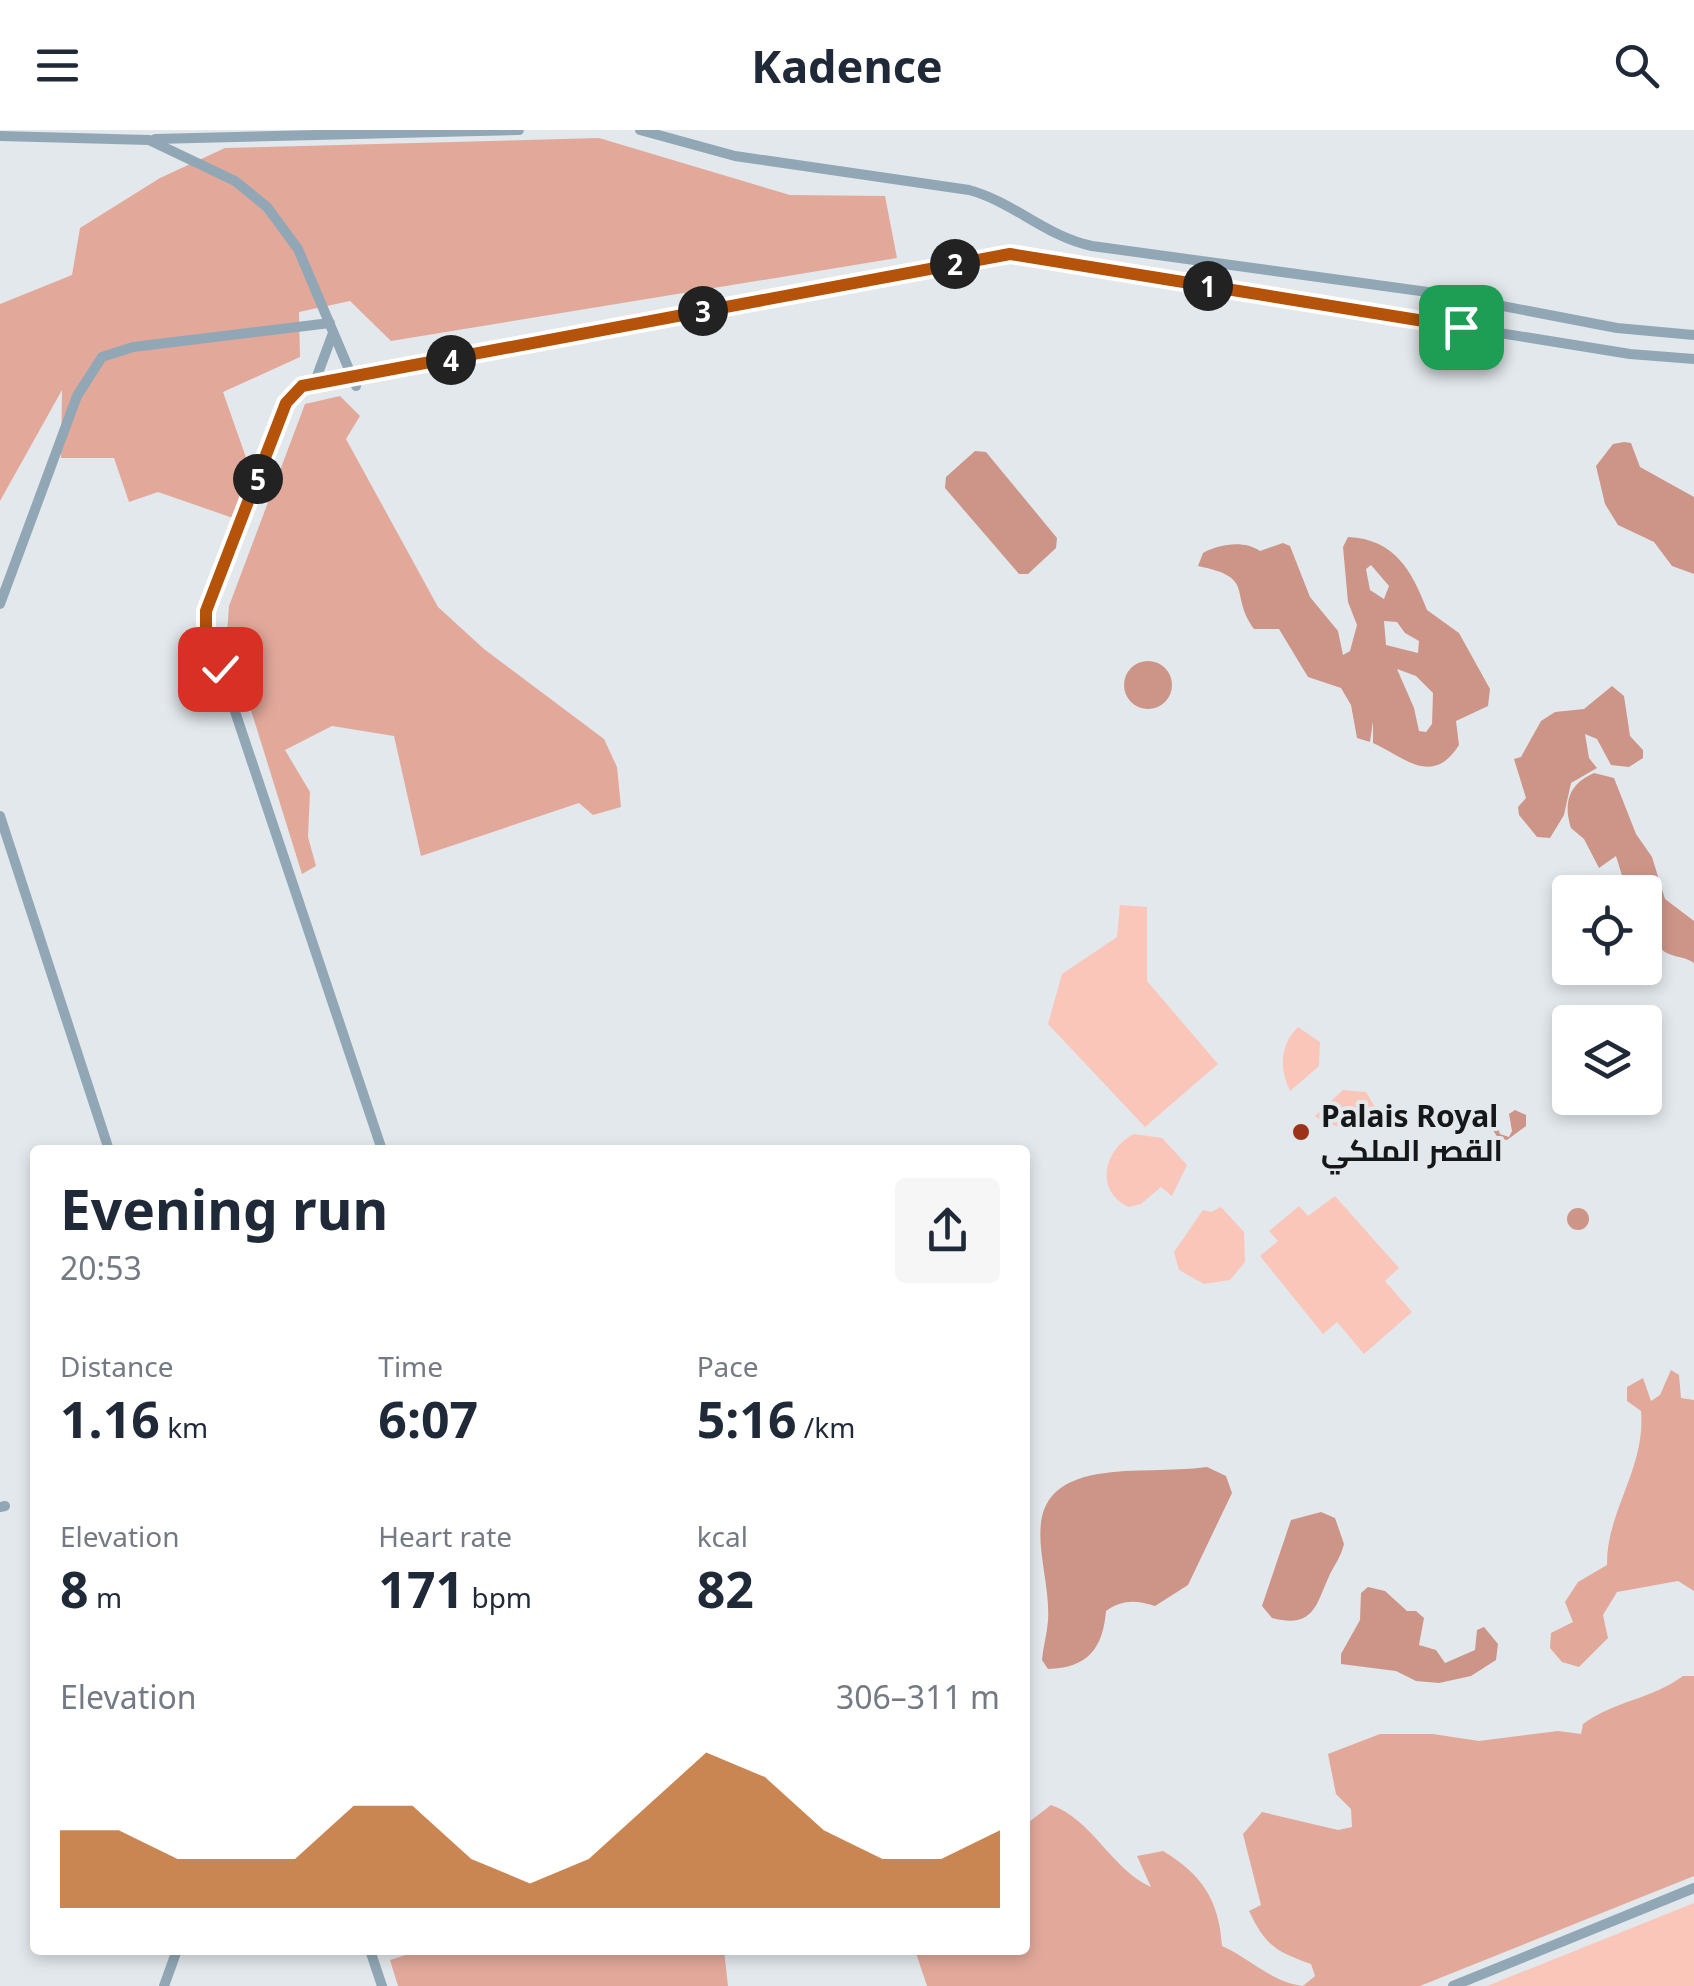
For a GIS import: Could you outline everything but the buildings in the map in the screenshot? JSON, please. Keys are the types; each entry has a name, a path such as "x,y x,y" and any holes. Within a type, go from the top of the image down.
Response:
{"street":[{"path":"0,136 149,140 520,130"},
{"path":"640,130 736,156 968,190 1002,202 1054,235 1092,246 1434,293 1617,328 1694,335"},
{"path":"149,140 220,173 267,207 298,249 354,381"},
{"path":"380,1145 205,622 286,403 296,390 1010,254 1630,354 1694,359"},
{"path":"314,384 332,328"},
{"path":"0,604 77,396 89,371 102,357 134,347 332,328"},
{"path":"0,816 107,1145"},
{"path":"1453,1986 1694,1888"},
{"path":"164,1986 175,1955"},
{"path":"372,1955 382,1986"}],"shaded area":[{"path":"599,138 790,195 885,196 897,258 391,341 350,301 299,312 300,357 223,392 249,466 233,518 158,492 129,502 114,458 61,458 62,390 0,501 0,304 72,275 80,228 160,178 225,148"},
{"path":"340,396 360,416 346,439 438,607 484,649 604,739 617,767 621,807 593,815 579,803 421,856 394,736 332,726 285,750 310,792 308,837 316,866 302,874 227,633 229,606 305,404"},
{"path":"1631,443 1640,467 1694,497 1694,574 1672,566 1654,542 1618,525 1605,504 1596,466 1613,444"},
{"path":"975,451 986,452 1057,538 1056,548 1028,574 1019,574 945,488 946,477"},
{"path":"1348,537 1364,539 1400,560 1427,610 1459,633 1490,689 1488,706 1456,721 1459,745 1438,765 1417,765 1373,743 1373,721 1370,742 1357,738 1351,705 1341,688 1308,677 1279,629 1254,629 1235,581 1198,566 1203,553 1216,547 1239,544 1260,551 1283,543 1290,546 1310,597 1338,631 1343,655 1350,651 1357,625 1348,602 1343,547","holes":["1371,565 1389,586 1384,599 1370,590 1366,569","1384,621 1397,622 1405,633 1419,641 1418,653 1386,645","1397,669 1416,676 1433,693 1432,724 1426,732 1419,731"]},
{"path":"1148,661 1165,668 1172,685 1165,702 1148,709 1131,702 1124,685 1131,668"},
{"path":"1612,686 1624,696 1630,736 1643,750 1643,758 1629,767 1611,765 1597,739 1585,734 1589,758 1597,768 1571,783 1564,815 1550,838 1537,837 1519,815 1518,807 1526,798 1514,759 1521,757 1541,721 1555,712 1584,709"},
{"path":"1594,773 1614,778 1658,875 1622,875 1616,856 1599,868 1584,839 1571,828 1568,802 1579,783"},
{"path":"1662,889 1665,899 1694,921 1694,963 1664,951"},
{"path":"1120,905 1147,907 1147,981 1218,1064 1145,1127 1048,1024 1062,974 1117,937"},
{"path":"1298,1027 1320,1042 1319,1066 1290,1091 1283,1057"},
{"path":"1343,1090 1366,1092 1381,1117 1348,1128 1315,1116"},
{"path":"1515,1110 1526,1115 1526,1126 1507,1140 1498,1138 1491,1127 1495,1118 1500,1134 1509,1137 1509,1114"},
{"path":"1134,1134 1162,1138 1187,1165 1172,1196 1161,1187 1141,1204 1129,1207 1111,1191 1107,1170 1116,1149"},
{"path":"1335,1196 1399,1268 1385,1281 1412,1312 1364,1354 1337,1322 1323,1334 1260,1256 1278,1241 1269,1231 1299,1206 1308,1216"},
{"path":"1221,1207 1244,1232 1245,1262 1230,1280 1204,1284 1179,1270 1174,1252 1203,1210 1211,1212"},
{"path":"1578,1208 1586,1211 1586,1227 1578,1230 1570,1227 1567,1219 1570,1211"},
{"path":"1671,1370 1679,1375 1681,1398 1694,1400 1694,1591 1678,1581 1617,1592 1603,1615 1608,1638 1579,1667 1562,1662 1550,1648 1551,1633 1573,1622 1565,1602 1578,1582 1607,1565 1613,1527 1638,1452 1641,1411 1627,1401 1627,1387 1643,1378 1651,1401 1660,1395"},
{"path":"1207,1467 1226,1476 1232,1493 1188,1585 1155,1606 1130,1602 1112,1607 1106,1611 1101,1636 1091,1654 1074,1665 1048,1669 1042,1660 1048,1599 1040,1532 1043,1512 1052,1496 1070,1483 1098,1474"},
{"path":"1321,1512 1335,1518 1344,1544 1340,1556 1317,1604 1306,1617 1272,1618 1262,1606 1291,1520"},
{"path":"1368,1587 1385,1591 1407,1611 1416,1611 1424,1618 1419,1645 1436,1650 1445,1663 1475,1650 1477,1630 1484,1627 1498,1644 1496,1660 1471,1676 1439,1683 1416,1681 1396,1671 1341,1664 1341,1654 1360,1620 1361,1593"},
{"path":"1683,1676 1694,1676 1694,1876 1420,1986 1303,1986 1315,1976 1311,1964 1273,1946 1249,1911 1261,1905 1243,1834 1262,1812 1338,1830 1352,1827 1351,1809 1336,1794 1328,1754 1380,1734 1433,1734 1479,1741 1558,1731 1581,1734 1583,1724 1595,1716"},
{"path":"1051,1805 1078,1821 1124,1869 1151,1887 1137,1856 1163,1851 1176,1860 1198,1879 1212,1901 1222,1946 1292,1984 1303,1986 927,1986 917,1955 1030,1955 1030,1821"},
{"path":"1694,1903 1694,1986 1487,1986"},
{"path":"406,1955 725,1955 728,1986 398,1986 390,1960"}],"place":[{"name":"Palais Royal القصر الملكي","path":"1301,1132"}],"route":[{"path":"220,669 206,630 209,600 286,403 290,394 302,386 1010,254 1461,327"}]}
